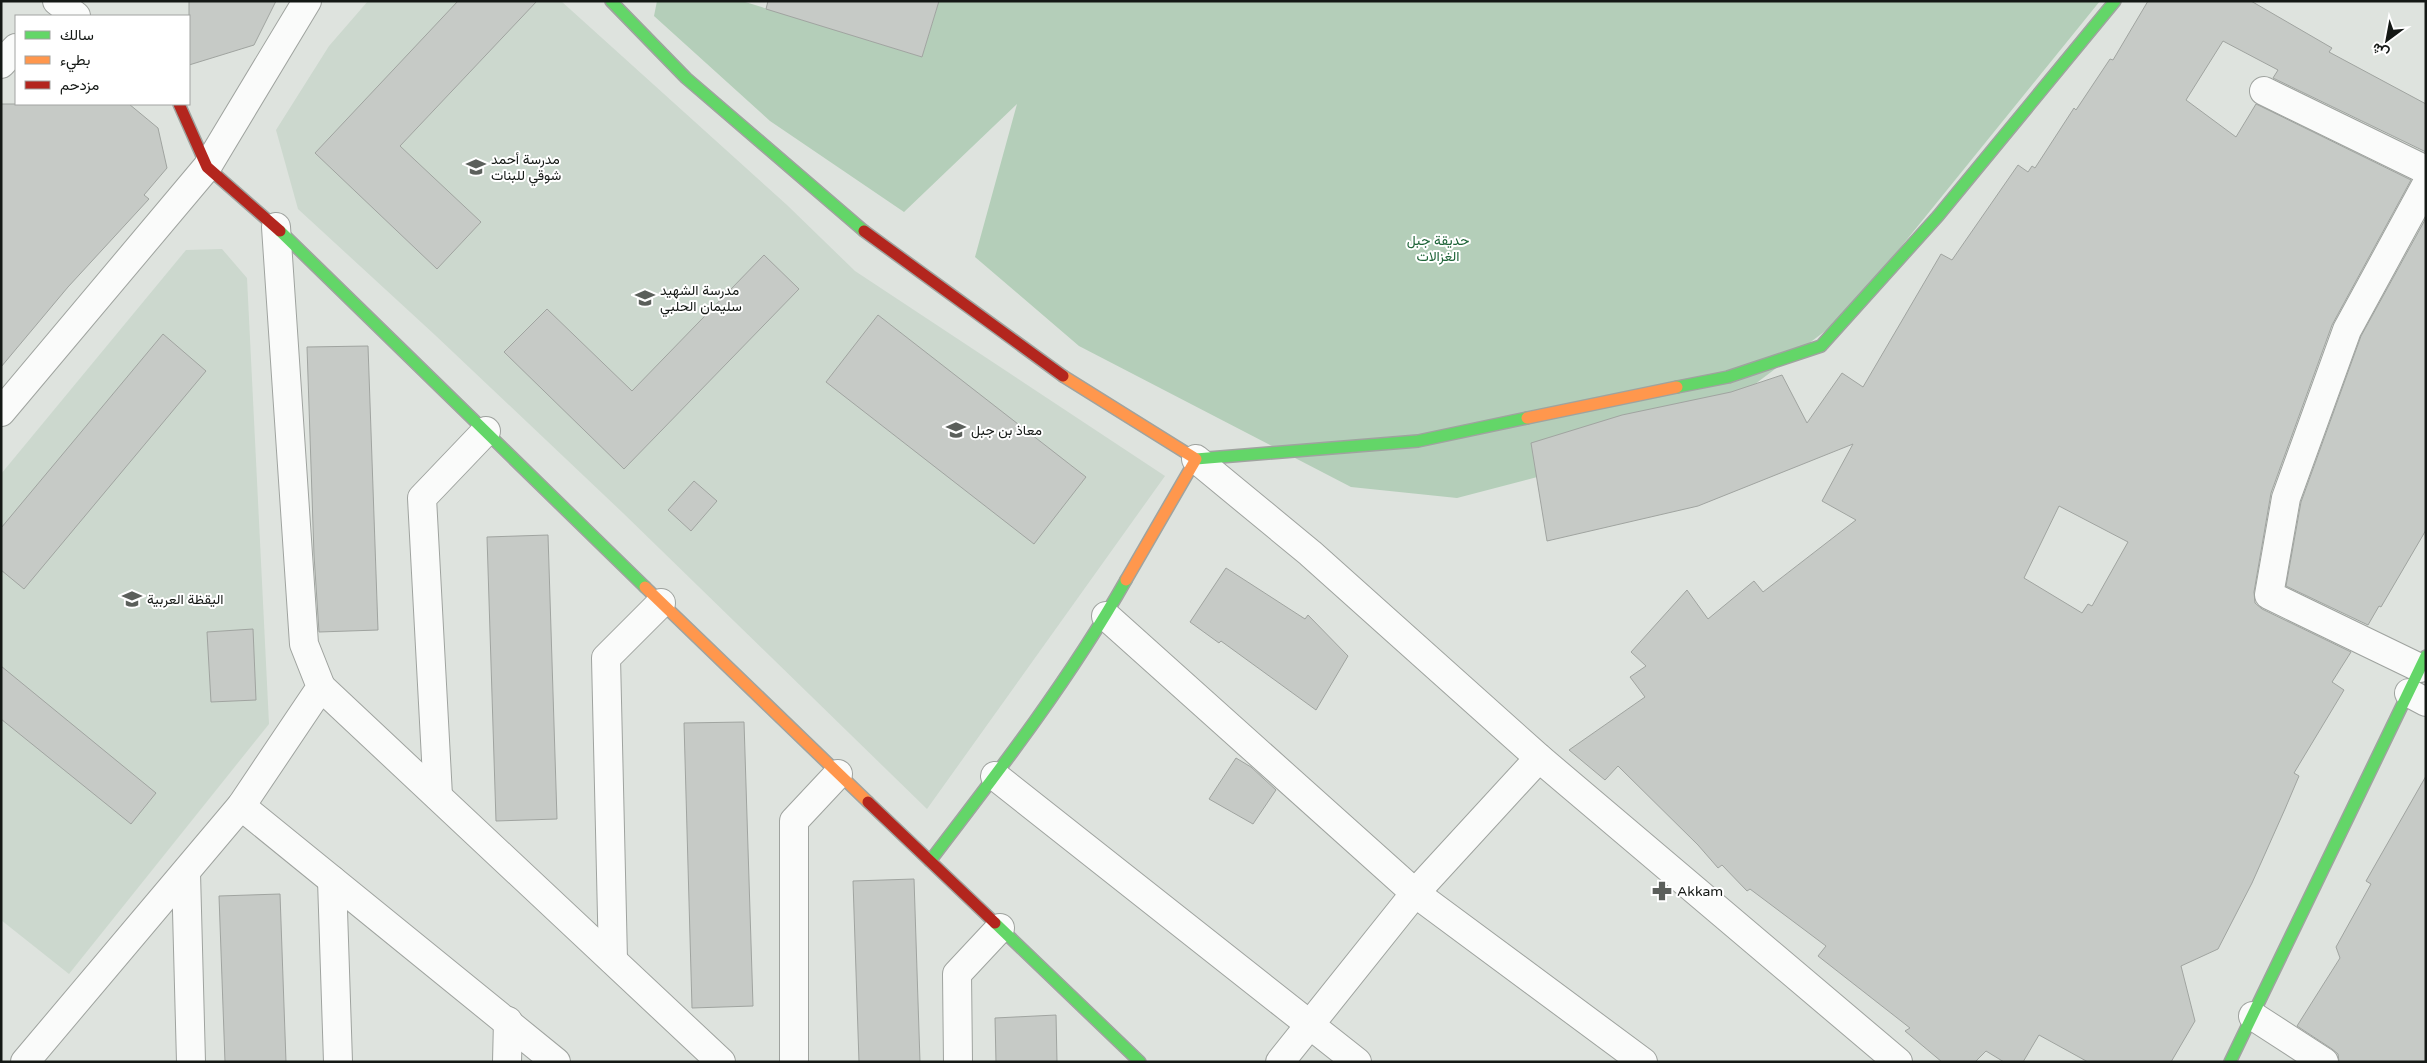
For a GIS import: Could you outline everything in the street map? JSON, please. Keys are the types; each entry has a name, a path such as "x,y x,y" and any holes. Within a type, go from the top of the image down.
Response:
{"street":[{"path":"1,412 207,167 307,1"},
{"path":"611,1 686,78 880,245 1062,375 1196,460 1310,553 1540,758 1895,1061"},
{"path":"1196,460 1418,441 1728,377 1821,346 1938,216 2114,1"},
{"path":"1,64 15,49"},
{"path":"2264,91 2426,170"},
{"path":"179,105 207,167 276,227 661,603 1140,1062"},
{"path":"2230,1062 2420,680 2269,595 2286,498 2347,330 2426,185"},
{"path":"276,227 304,644 322,687 721,1062"},
{"path":"438,796 422,498 486,431"},
{"path":"930,861 995,776 1106,616 1196,460"},
{"path":"613,960 606,658 661,603"},
{"path":"1106,616 1415,893 1643,1062"},
{"path":"25,1062 241,806 322,687"},
{"path":"1280,1062 1415,893 1540,758"},
{"path":"794,1062 794,821 838,774"},
{"path":"995,776 1357,1062"},
{"path":"241,806 508,1021 556,1062"},
{"path":"186,873 191,1062"},
{"path":"332,880 338,1062"},
{"path":"958,1062 957,974 1000,928"},
{"path":"2252,1016 2324,1062"},
{"path":"507,1062 508,1021"}],"shaded area":[{"path":"368,1 561,1 787,205 855,271 1165,476 927,809 623,513 435,335 298,209 276,130 329,46"},
{"name":"اليقظة العربية","path":"222,249 247,278 269,724 69,974 1,920 1,474 186,250"}],"green space":[{"name":"حديقة جبل الغزالات","path":"657,1 742,1 922,57 939,1 2100,1 1845,316 1718,412 1644,449 1457,498 1351,487 1079,346 975,257 1017,104 904,212 770,121 654,16"}],"building":[{"path":"189,1 276,1 254,45 190,65"},
{"path":"458,1 537,1 400,146 481,222 437,269 315,153"},
{"path":"768,1 939,1 922,57 766,9"},
{"path":"2148,1 2251,1 2332,48 2329,52 2426,104 2426,152 2273,78 2278,70 2223,41 2186,100 2236,137 2256,104 2411,180 2332,325 2271,493 2254,592 2255,603 2262,609 2351,652 2332,682 2344,690 2294,773 2299,776 2285,809 2252,883 2218,949 2181,966 2195,1021 2171,1062 2088,1062 2039,1035 2023,1062 2004,1062 1986,1051 1975,1062 1942,1062 1905,1031 1910,1028 1818,956 1826,946 1750,889 1747,891 1722,865 1718,868 1698,845 1618,766 1605,780 1569,750 1645,697 1630,677 1646,666 1631,652 1687,590 1708,619 1754,581 1763,592 1856,520 1822,501 1853,444 1698,506 1547,541 1531,443 1622,415 1731,392 1782,375 1807,423 1842,373 1863,387 1941,254 1952,260 2018,165 2028,172 2032,166 2035,168 2074,108 2076,110 2110,59 2113,60","holes":["2059,506 2128,542 2092,606 2088,604 2082,613 2024,578"]},
{"path":"1,104 130,105 158,128 167,168 144,195 149,199 68,287 1,367"},
{"path":"2426,218 2426,530 2381,607 2379,606 2368,625 2286,586 2301,502 2361,336"},
{"path":"764,255 799,289 624,469 504,352 547,309 632,391"},
{"name":"معاذ بن جبل","path":"878,315 1086,477 1034,544 826,382"},
{"path":"163,334 206,371 24,589 1,570 1,528"},
{"path":"368,346 378,630 319,632 314,555 307,347"},
{"path":"694,481 717,501 691,531 668,510"},
{"path":"548,535 557,819 496,821 487,537"},
{"path":"1226,568 1305,619 1308,615 1348,656 1316,710 1221,641 1219,643 1190,622"},
{"path":"253,629 256,700 211,702 207,632"},
{"path":"1,666 156,793 131,824 1,719"},
{"path":"744,722 753,1006 692,1008 684,723"},
{"path":"1236,758 1251,767 1276,790 1253,824 1209,799"},
{"path":"2426,776 2426,1062 2339,1062 2338,1054 2297,1026 2340,958 2336,947 2371,884 2366,881"},
{"path":"914,879 920,1062 859,1062 853,881"},
{"path":"280,894 286,1062 225,1062 219,896"},
{"path":"1056,1015 1057,1062 996,1062 995,1018"}],"traffic: fast":[{"path":"611,1 686,78 864,231"},
{"path":"1677,387 1728,377 1821,346 1938,216 2115,1"},
{"path":"280,231 645,587"},
{"path":"1196,459 1418,441 1527,418"},
{"path":"930,861 1008,759 1058,689 1126,580"},
{"path":"2230,1062 2426,656"},
{"path":"995,923 1140,1062"}],"traffic: slow":[{"path":"1063,376 1196,459 1126,580"},
{"path":"1527,418 1677,387"},
{"path":"645,587 868,802"}],"traffic: jam":[{"path":"179,105 207,167 280,231"},
{"path":"864,231 1063,376"},
{"path":"868,802 995,923"}],"place":[{"name":"مدرسة أحمد شوقي للبنات","path":"476,167"},
{"name":"مدرسة الشهيد سليمان الحلبي","path":"645,298"},
{"name":"معاذ بن جبل","path":"956,430"},
{"name":"اليقظة العربية","path":"132,599"},
{"name":"Akkam","path":"1662,891"}]}
